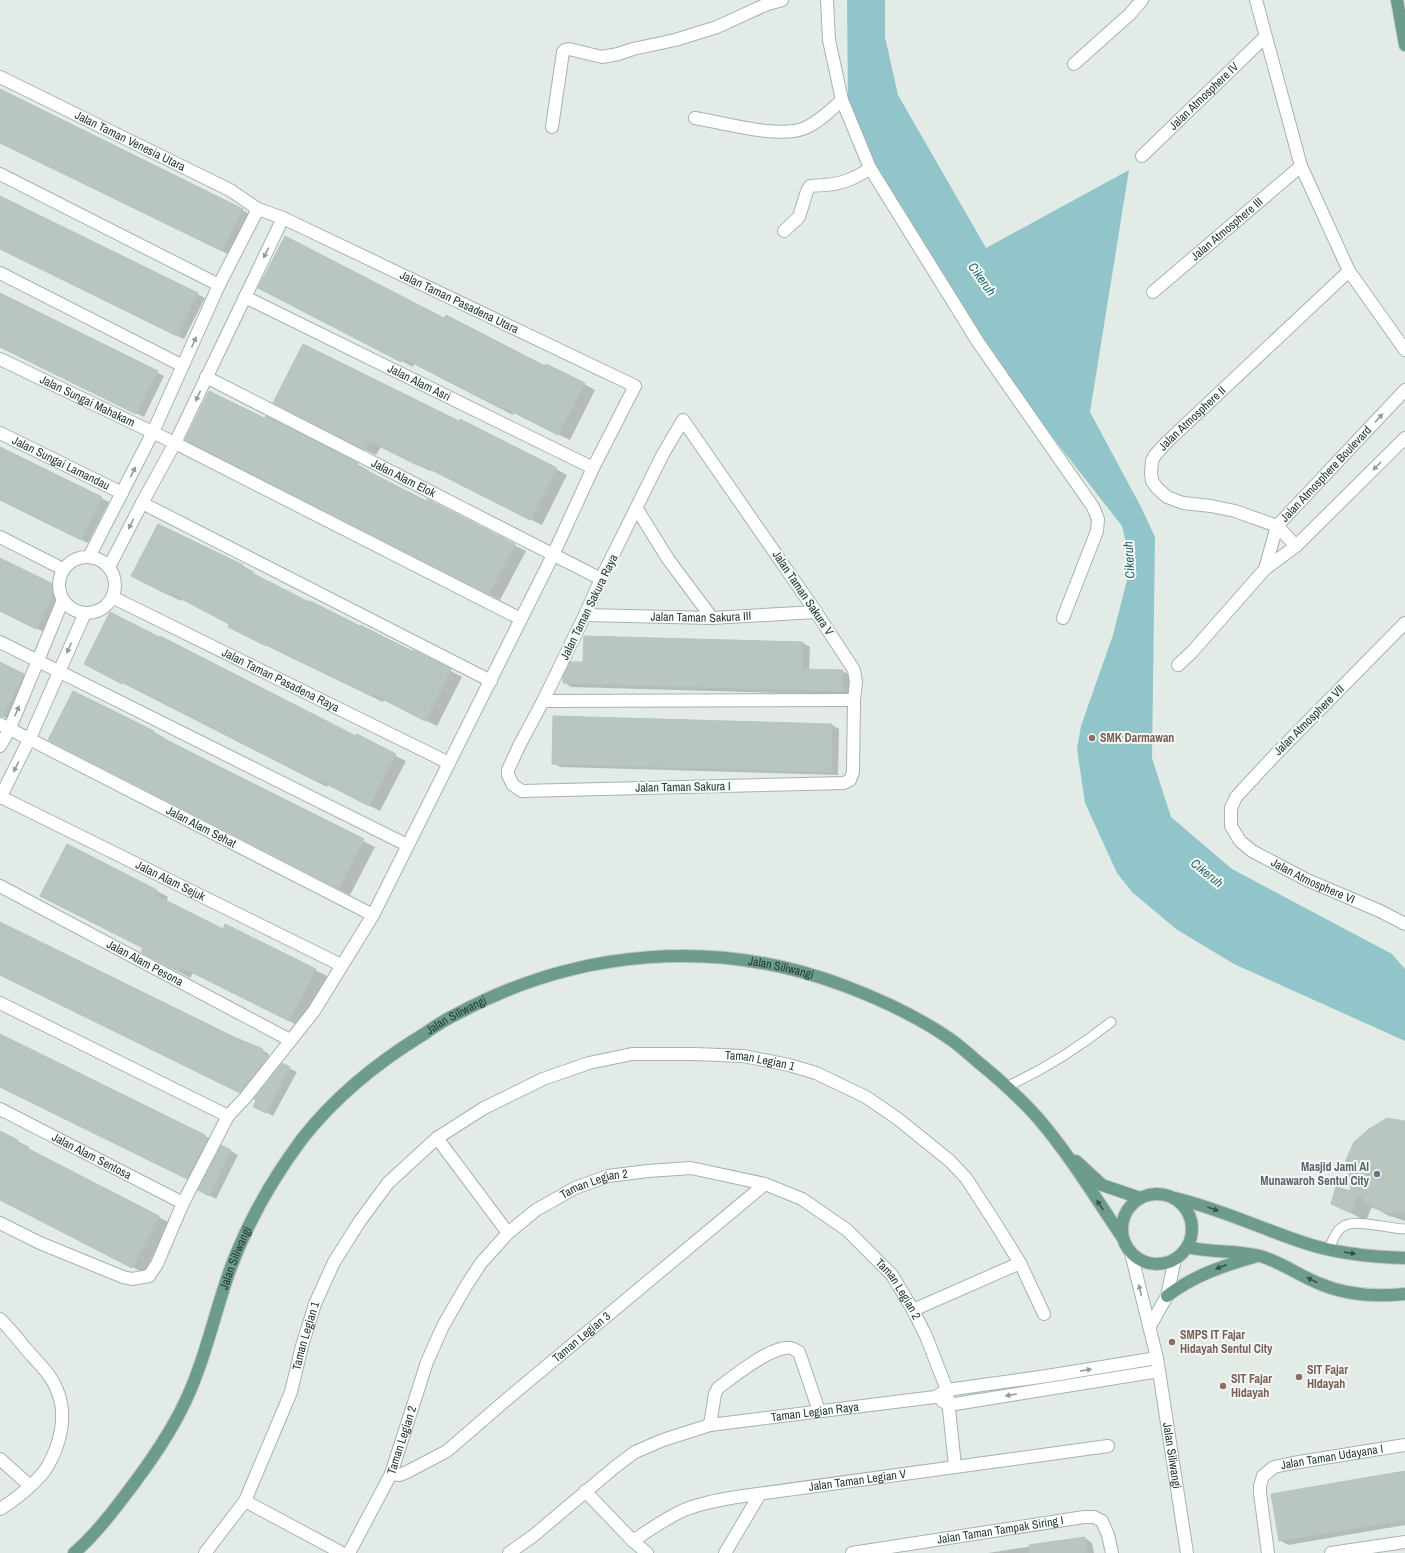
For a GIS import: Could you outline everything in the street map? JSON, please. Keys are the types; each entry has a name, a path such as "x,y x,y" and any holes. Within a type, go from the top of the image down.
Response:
{"main road":[{"path":"1397,0 1405,45"},
{"name":"Jalan Siliwangi","path":"74,1553 107,1519 161,1447 187,1399 203,1358 230,1270 246,1231 271,1186 303,1139 342,1095 399,1049 455,1014 516,986 578,968 635,957 691,955 743,959 814,974 881,999 907,1012 950,1039 1008,1086 1038,1119 1061,1148 1122,1237"},
{"name":"Jalan Siliwangi","path":"1061,1148 1102,1185 1140,1198"},
{"path":"1148,1194 1167,1194 1183,1204 1188,1211 1192,1220 1193,1229 1191,1238 1182,1254 1175,1259 1166,1263 1152,1264 1139,1259 1131,1253 1126,1246 1122,1237 1121,1228 1124,1215 1132,1203 1140,1198 1148,1194"},
{"path":"1175,1198 1203,1205 1328,1250 1363,1255 1405,1258"},
{"path":"1187,1247 1204,1251 1236,1252 1259,1256 1275,1261 1318,1283 1344,1292 1377,1295 1405,1294"},
{"path":"1167,1296 1182,1284 1220,1266 1259,1256"}],"street":[{"path":"552,128 565,50 569,49 602,57 618,54 633,49 675,40 717,27 765,5 782,0"},
{"path":"827,0 829,40 842,100 870,168 978,342 1093,507 1098,519 1097,531 1063,618"},
{"path":"1074,64 1130,14 1142,0"},
{"path":"1256,0 1301,166 1349,271 1405,350"},
{"name":"Jalan Atmosphere IV","path":"1142,156 1265,37"},
{"name":"Jalan Taman Venesia Utara","path":"0,77 230,190 258,209 283,218"},
{"path":"695,118 765,131 789,132 807,128 842,100"},
{"name":"Jalan Atmosphere III","path":"1153,292 1301,166"},
{"path":"784,231 799,217 810,186 848,180 870,168"},
{"path":"0,174 219,285"},
{"path":"89,557 153,432 219,285 258,209"},
{"path":"109,568 175,443 283,218"},
{"name":"Jalan Taman Pasadena Utara","path":"283,218 635,386 593,468"},
{"name":"Jalan Atmosphere II","path":"1277,526 1235,511 1211,506 1183,503 1168,497 1157,488 1152,481 1152,461 1155,455 1167,442 1349,271"},
{"path":"0,273 183,366"},
{"name":"Jalan Alam Asri","path":"245,297 593,468"},
{"name":"Jalan Sungai Mahakam","path":"0,359 153,432 521,619"},
{"name":"Jalan Alam Elok","path":"206,377 601,579"},
{"name":"Jalan Atmosphere Boulevard","path":"1266,569 1277,526 1405,390"},
{"name":"Jalan Taman Sakura Raya","path":"522,791 513,785 508,775 508,770 663,454 683,420"},
{"name":"Jalan Taman Sakura V","path":"683,420 816,612 854,670 856,682 854,700 853,772 850,780 844,783"},
{"name":"Jalan Sungai Lamandau","path":"0,433 122,493"},
{"name":"Jalan Atmosphere Boulevard","path":"1178,666 1266,569 1296,546 1405,438"},
{"path":"0,1223 40,1243 94,1266 132,1279 150,1276 157,1264 183,1203 228,1116 245,1098 314,1011 373,915 491,681 553,555 593,468"},
{"path":"142,503 491,681"},
{"path":"637,509 668,559 712,618"},
{"path":"1277,526 1296,546"},
{"path":"0,538 63,569"},
{"path":"89,557 104,562 109,568 115,582 112,597 108,604 101,609 93,612 76,611 63,600 58,584 63,569 74,559 89,557"},
{"name":"Jalan Taman Pasadena Raya","path":"112,597 449,763"},
{"path":"0,746 5,726 38,662 63,600"},
{"path":"0,797 30,738 85,612"},
{"name":"Jalan Taman Sakura III","path":"585,615 712,618 816,612"},
{"name":"Jalan Atmosphere VII","path":"1231,826 1231,808 1236,797 1275,755 1405,623"},
{"path":"0,642 407,845"},
{"path":"543,701 854,700"},
{"name":"Jalan Alam Sehat","path":"5,726 373,915"},
{"name":"Jalan Taman Sakura I","path":"522,791 844,783"},
{"name":"Jalan Alam Sejuk","path":"0,797 341,965"},
{"name":"Jalan Atmosphere VI","path":"1231,826 1240,841 1252,851 1307,880 1380,910 1405,924"},
{"name":"Jalan Alam Pesona","path":"0,886 290,1040"},
{"path":"0,1003 228,1116"},
{"name":"Taman Legian 1","path":"205,1553 245,1501 291,1392 302,1346 315,1304 334,1262 388,1183 437,1138 484,1108 543,1079 596,1061 632,1054 743,1056 789,1065 816,1073 866,1097 898,1119 950,1161 966,1178 1020,1263 1044,1314"},
{"name":"Jalan Alam Sentosa","path":"0,1109 183,1203"},
{"path":"437,1138 508,1233"},
{"name":"Taman Legian 2","path":"348,1553 391,1474 427,1362 443,1326 481,1263 508,1233 536,1210 575,1188 608,1176 691,1168 764,1184 802,1199 847,1230 892,1275 913,1310 926,1336 947,1390"},
{"name":"Taman Legian 3","path":"391,1474 400,1475 408,1472 448,1451 506,1400 764,1184"},
{"name":"Jalan Siliwangi","path":"1131,1253 1157,1358 1187,1553"},
{"path":"1150,1326 1167,1296 1175,1259"},
{"path":"913,1310 1020,1263"},
{"path":"0,1319 48,1373 57,1390 62,1405 60,1437 45,1469 30,1486 0,1509"},
{"path":"710,1425 715,1394 718,1388 763,1356 782,1348 790,1348 799,1352 819,1411"},
{"name":"Taman Legian Raya","path":"509,1553 533,1536 585,1491 635,1452 663,1440 710,1425 935,1397 947,1390 1028,1379 1157,1358"},
{"path":"935,1397 949,1404 1159,1371"},
{"path":"1028,1379 1029,1392"},
{"path":"947,1390 955,1466"},
{"name":"Jalan Taman Udayana I","path":"1268,1553 1260,1486 1263,1476 1274,1467 1293,1462 1405,1445"},
{"name":"Jalan Taman Legian V","path":"633,1542 662,1522 684,1510 704,1503 955,1466 1108,1446"},
{"path":"0,1459 30,1486"},
{"path":"585,1491 633,1542 646,1553"},
{"path":"725,1553 760,1494"},
{"path":"245,1501 342,1553"},
{"name":"Jalan Taman Tampak Siring I","path":"852,1553 1084,1517 1094,1517 1102,1521 1108,1535 1112,1553"},
{"path":"1331,1553 1405,1542"}],"lane":[{"path":"1008,1086 1041,1071 1081,1045 1110,1022"},
{"path":"1328,1250 1340,1228 1346,1225 1358,1224 1405,1229"}],"water":[{"name":"Cikeruh","path":"847,0 885,0 885,37 898,95 986,248 1129,170 1090,412 1141,507 1155,537 1152,758 1171,817 1232,869 1392,954 1405,969 1405,1041 1234,964 1176,929 1132,892 1117,873 1085,803 1077,749 1081,726 1113,635 1131,564 1122,526 978,342 870,168 848,105"}],"building":[{"path":"0,89 243,209 222,251 0,143"},
{"path":"0,196 198,293 177,336 0,249"},
{"path":"285,236 444,318 446,315 545,366 546,364 585,383 558,435 503,407 502,409 403,358 401,362 258,288"},
{"path":"0,293 158,371 136,414 0,347"},
{"path":"303,344 459,421 460,419 557,468 530,520 420,464 419,466 369,441 364,450 273,403"},
{"path":"209,391 264,418 266,416 358,463 356,465 426,501 427,499 515,544 489,594 185,440"},
{"path":"0,447 102,497 81,540 0,500"},
{"path":"158,524 243,565 242,568 309,602 310,601 451,669 425,721 373,694 372,696 267,645 266,646 228,627 229,624 170,593 169,595 131,576"},
{"path":"0,558 57,586 36,629 0,611"},
{"path":"110,612 356,736 357,734 396,754 369,806 317,779 316,781 123,682 122,684 84,664"},
{"path":"584,636 803,642 802,669 843,670 842,691 563,683 563,677 570,662 583,662"},
{"path":"0,662 24,674 2,717 0,717"},
{"path":"73,691 364,839 339,889 48,740"},
{"path":"553,716 832,724 831,772 552,764"},
{"path":"67,844 157,890 155,895 223,929 225,924 316,969 289,1021 181,967 179,972 141,952 143,948 40,896"},
{"path":"0,922 234,1037 263,1049 261,1052 269,1056 240,1093 0,975"},
{"path":"0,1034 205,1135 204,1136 208,1138 187,1179 0,1087"},
{"path":"282,1063 290,1067 266,1113 253,1107 256,1101 254,1099"},
{"name":"Masjid Jami Al Munawaroh Sentul City","path":"1387,1118 1405,1121 1405,1211 1389,1213 1371,1207 1358,1194 1351,1213 1331,1204 1336,1187 1351,1191 1346,1160 1354,1142 1369,1129"},
{"path":"0,1131 18,1140 17,1143 159,1216 132,1268 0,1200"},
{"path":"221,1145 231,1150 209,1196 198,1190"},
{"path":"1405,1471 1405,1520 1279,1541 1271,1494"},
{"path":"1085,1537 1087,1553 1030,1553 1029,1545"}],"place":[{"name":"SMK Darmawan","path":"1092,738"},
{"name":"Masjid Jami Al Munawaroh Sentul City","path":"1377,1174"},
{"name":"SMPS IT Fajar Hidayah Sentul City","path":"1172,1342"},
{"name":"SIT Fajar HIdayah","path":"1299,1377"},
{"name":"SIT Fajar Hidayah","path":"1223,1386"}]}
